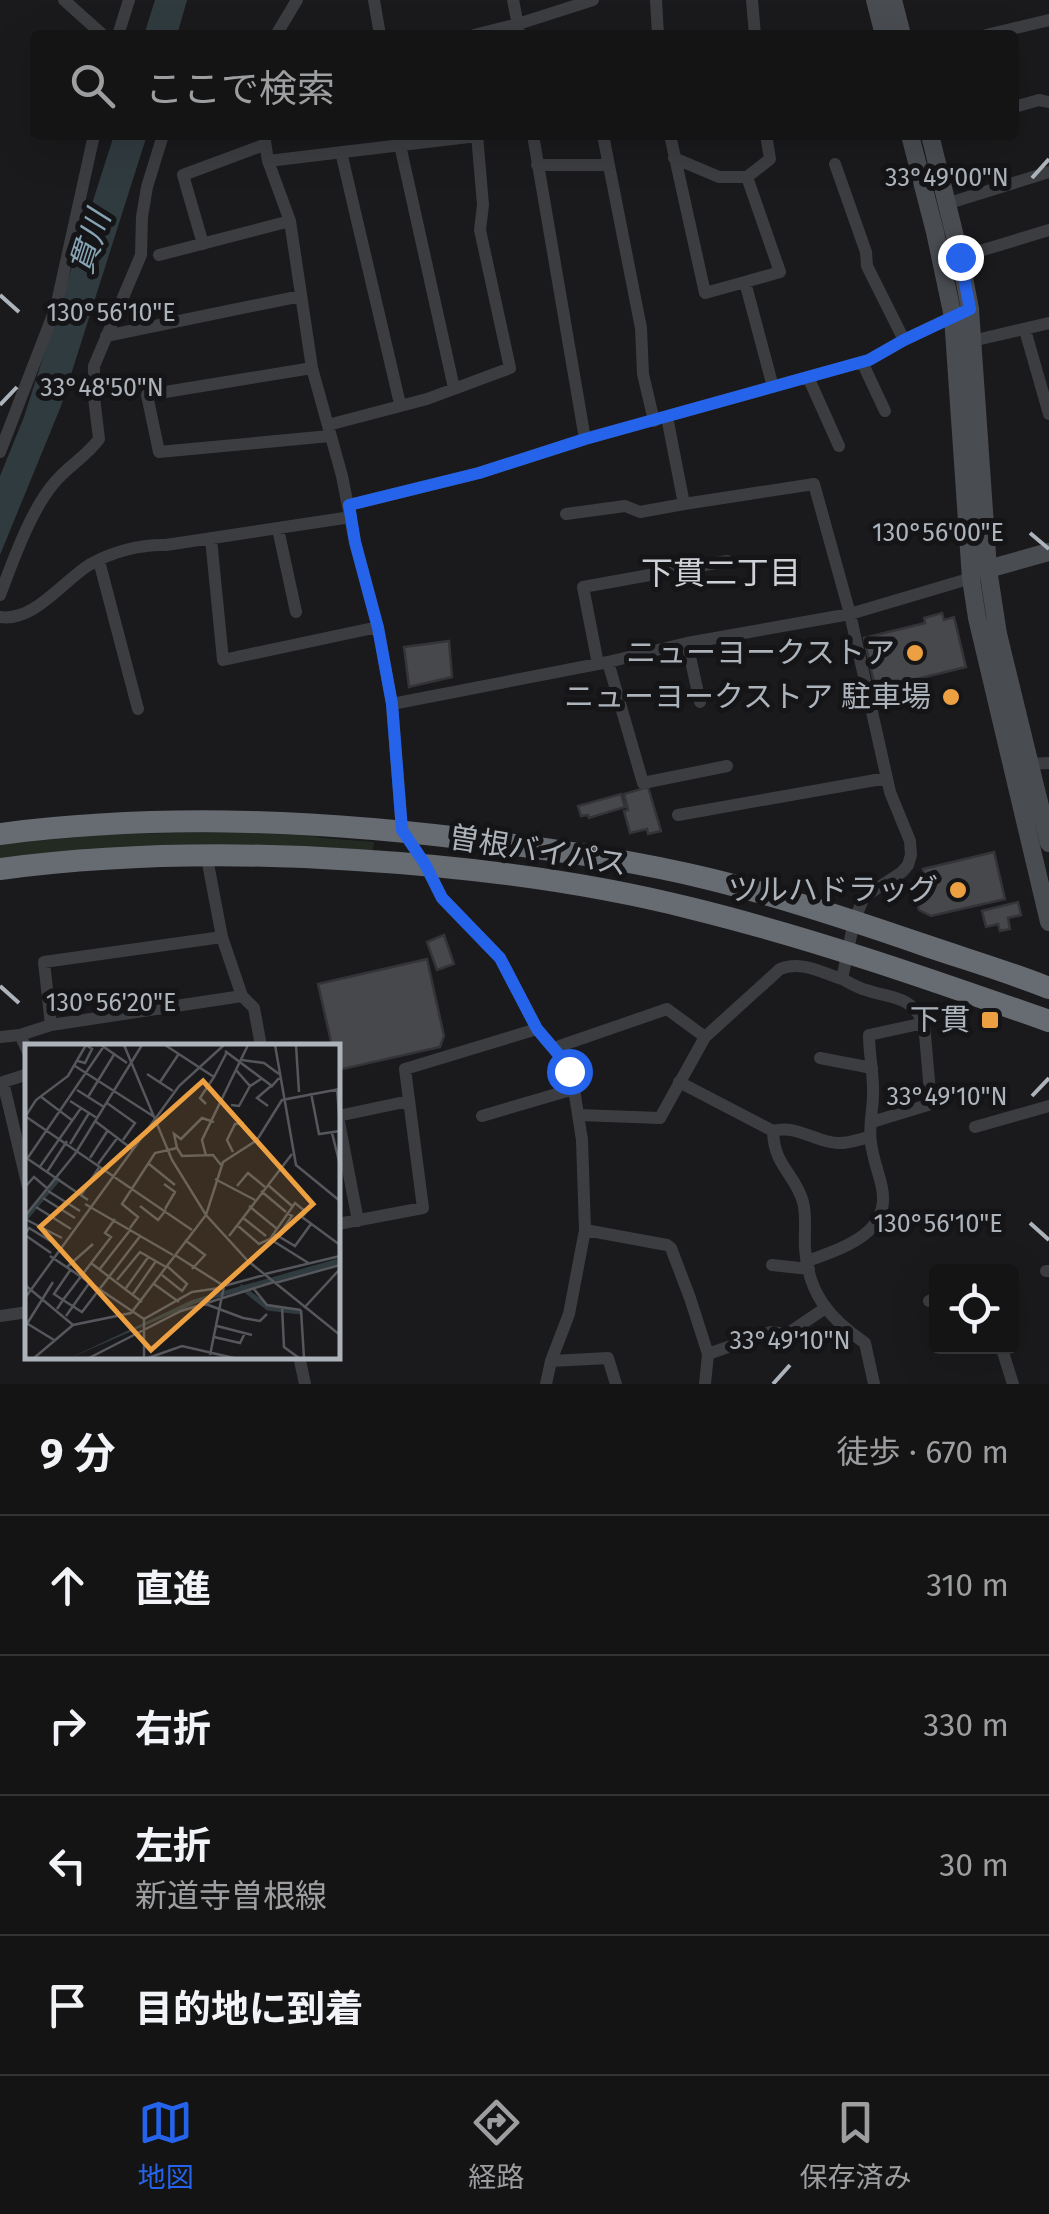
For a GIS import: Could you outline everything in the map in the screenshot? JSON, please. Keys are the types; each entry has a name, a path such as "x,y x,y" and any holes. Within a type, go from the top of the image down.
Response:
{"highway":[{"name":"曽根バイパス","path":"0,834 127,823 310,823 402,830 602,857 805,904 1049,988"},
{"name":"曽根バイパス","path":"0,869 130,856 282,855 425,864 526,877 692,908 846,952 1049,1022"}],"main road":[{"path":"885,30 890,0"},
{"path":"890,0 900,30"},
{"path":"911,140 972,340 988,568 998,634 1049,843"},
{"path":"931,140 960,257 972,579 977,618 1049,922"},
{"path":"988,568 1049,552"}],"street":[{"path":"64,0 97,30"},
{"path":"120,30 129,0"},
{"path":"279,30 297,0"},
{"path":"374,0 379,30"},
{"path":"512,0 519,30 587,1"},
{"path":"656,0 658,30"},
{"path":"752,0 755,30"},
{"path":"1007,30 1049,20"},
{"path":"1019,106 1038,100 1049,102"},
{"path":"1,449 56,307 93,140"},
{"path":"0,593 43,498 63,474 88,455 99,438 94,366 141,256 142,217 162,140"},
{"path":"203,244 183,176 264,140 290,221 312,368 378,628 392,704 402,830 442,898 500,958 537,1029 565,1062 574,1089 585,1230 568,1314 546,1384"},
{"path":"268,160 438,140"},
{"path":"312,368 147,396 159,452 329,431 510,368 480,230 483,205 477,140"},
{"path":"534,140 585,439"},
{"path":"604,140 641,328 643,374 684,504"},
{"path":"671,140 705,294 780,272 746,176"},
{"path":"674,158 720,177 746,176 770,159 767,140"},
{"path":"400,145 454,388"},
{"path":"341,152 400,404"},
{"path":"536,165 608,164"},
{"path":"835,164 866,252 867,266 904,340"},
{"path":"946,204 1049,172"},
{"path":"159,255 290,221"},
{"path":"960,257 1049,230"},
{"path":"745,282 773,387"},
{"path":"106,336 301,296"},
{"path":"0,617 10,618 35,607 89,565 146,544 166,545 278,530 350,511 585,439 862,362 962,313"},
{"path":"972,340 1049,324"},
{"path":"1026,330 1049,414"},
{"path":"862,362 885,411"},
{"path":"808,377 839,446"},
{"path":"566,514 624,506 640,512 814,484 850,614 890,792 910,841 911,855 902,872 864,897 854,921 842,980"},
{"path":"278,530 296,612"},
{"path":"211,539 223,660 378,628"},
{"path":"98,561 138,709"},
{"path":"726,561 583,587 603,663 643,783 726,766"},
{"path":"392,704 850,614 972,579 988,568"},
{"path":"687,643 700,702"},
{"path":"1028,764 1049,763"},
{"path":"678,815 887,778"},
{"path":"206,854 222,937 242,996 254,1008 261,1044"},
{"path":"51,1025 44,962 222,937"},
{"path":"579,1115 660,1118 680,1082 705,1037 788,965 910,1003 924,1023 931,1104 838,1143 781,1128 773,1131 680,1082"},
{"path":"0,1038 20,1036 51,1025 242,996"},
{"path":"554,1048 667,1008 705,1037"},
{"path":"772,1265 808,1265 868,1234 879,1222 884,1208 874,1165 869,1035 924,1023"},
{"path":"340,1224 423,1208 405,1069 537,1029"},
{"path":"20,1036 25,1046"},
{"path":"820,1058 872,1068"},
{"path":"2,1083 25,1175"},
{"path":"482,1116 574,1089"},
{"path":"340,1117 409,1100"},
{"path":"975,1126 1049,1106"},
{"path":"340,1127 358,1221"},
{"path":"773,1131 777,1156 804,1206 805,1252 824,1309 865,1343 874,1384"},
{"path":"585,1230 671,1248 708,1354 705,1384"},
{"path":"708,1354 771,1332 786,1334 824,1309"},
{"path":"0,1316 25,1312"},
{"path":"1004,1354 1013,1384"},
{"path":"551,1361 608,1358 616,1384"},
{"path":"300,1359 304,1384"}],"shaded area":[{"path":"298,831 322,838 374,842 373,852 0,861 0,844 113,834"}],"water":[{"path":"155,0 187,0 178,30 146,30"},
{"name":"貫川","path":"112,140 145,140 61,406 0,555 0,476 24,417"}],"building":[{"name":"ニューヨークストア","path":"942,613 944,620 954,617 966,667 884,687 883,681 874,683 864,638 925,623 924,618"},
{"path":"449,641 452,677 409,687 404,647"},
{"path":"648,787 661,831 630,833 624,794"},
{"path":"621,794 625,807 589,818 581,816 578,806"},
{"name":"ツルハドラッグ","path":"994,852 1005,899 931,916 919,910 912,882 925,879 923,869"},
{"path":"1018,902 1021,915 1008,918 1010,929 1000,931 998,924 986,927 982,911"},
{"path":"444,935 454,964 437,970 427,942"},
{"path":"427,959 444,1036 440,1047 340,1070 340,1044 332,1044 318,984"}],"place":[{"name":"ニューヨークストア","path":"915,653"},
{"name":"ニューヨークストア 駐車場","path":"951,697"},
{"name":"ツルハドラッグ","path":"958,890"},
{"name":"下貫","path":"990,1020"}],"district":[{"name":"下貫二丁目","path":"721,573"}],"route":[{"path":"569,1071 537,1029 500,958 442,898 402,830 392,704 349,505 479,473 585,439 869,360 970,309 960,257"}]}
